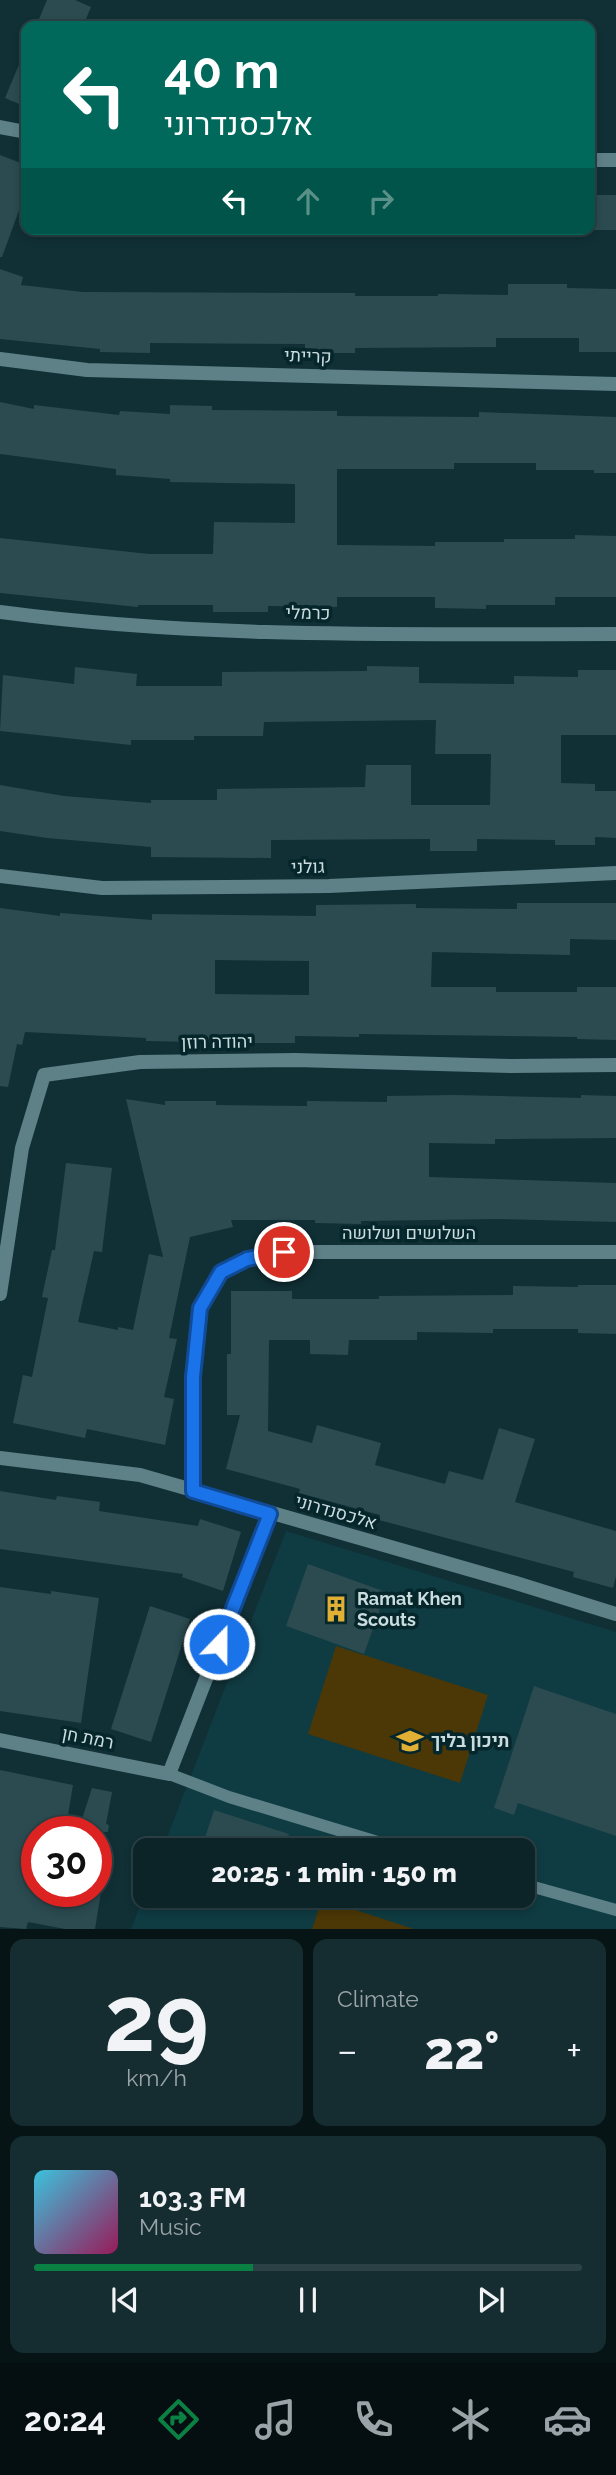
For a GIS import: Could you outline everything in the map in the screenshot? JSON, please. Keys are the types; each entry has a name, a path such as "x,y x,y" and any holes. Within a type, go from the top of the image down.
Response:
{"street":[{"path":"0,127 21,131"},
{"path":"595,160 616,160"},
{"name":"קרייתי","path":"0,359 87,370 616,383"},
{"name":"כרמלי","path":"0,612 75,622 281,633 616,634"},
{"name":"גולני","path":"0,876 102,888 343,886 616,873"},
{"name":"יהודה רוזן","path":"0,1294 22,1148 44,1075 140,1062 296,1060 511,1066 616,1065"},
{"name":"השלושים ושלושה","path":"193,1491 193,1377 200,1308 221,1272 247,1259 284,1252 616,1252"},
{"name":"אלכסנדרוני","path":"0,1458 140,1475 616,1614"},
{"path":"169,1774 270,1514"},
{"name":"רמת חן","path":"0,1740 169,1774"}],"lane":[{"path":"169,1774 229,1797 364,1838"},
{"path":"535,1887 616,1910"}],"shaded area":[{"name":"תיכון בליך","path":"286,1531 616,1632 616,1929 131,1929 139,1908 535,1908 535,1838 167,1838"},
{"path":"336,1646 488,1695 460,1783 308,1734"},
{"path":"319,1908 350,1908 414,1929 312,1929"}],"building":[{"path":"47,0 75,0 91,7 85,21 38,21"},
{"path":"21,60 21,105 5,98"},
{"path":"0,155 21,163 21,205 0,257"},
{"path":"595,195 616,195 616,230 595,230"},
{"path":"0,269 23,277 21,285 83,292 438,296 508,295 508,284 567,284 567,288 616,289 616,352 579,352 579,338 496,338 496,347 355,348 355,353 305,353 305,344 150,343 150,353 100,352 100,349 0,339"},
{"path":"0,402 34,409 34,405 119,415 120,411 170,414 170,405 212,406 212,410 337,411 337,416 479,417 479,412 616,417 616,473 594,473 594,470 536,470 536,463 454,463 454,469 337,469 337,545 435,546 435,542 575,539 575,535 616,536 616,597 555,597 555,605 486,605 486,609 435,608 435,597 337,597 337,607 268,606 268,612 213,612 213,605 138,607 0,593 0,538 149,554 213,554 214,522 295,523 295,484 170,482 170,479 116,475 116,469 0,454"},
{"path":"367,666 419,667 419,683 514,684 514,676 578,677 578,670 616,670 616,735 561,735 561,783 595,784 595,791 616,791 616,838 595,837 595,845 555,845 555,840 477,839 477,851 430,851 430,839 271,840 271,858 151,857 151,847 0,831 0,785 64,796 151,803 151,800 217,800 217,789 365,787 366,765 411,765 411,805 490,805 491,754 435,754 436,720 264,722 263,736 131,740 131,745 0,731 3,675 74,684 75,667 137,674 136,686 222,686 222,672 367,671"},
{"path":"517,903 616,903 616,940 570,939 570,955 432,952 431,987 496,987 496,992 577,992 577,987 616,987 616,1040 359,1034 359,1037 295,1036 295,1043 242,1043 146,1041 146,1038 25,1032 22,1045 17,1044 8,1087 0,1086 0,908 60,916 60,913 152,920 152,914 316,916 316,905 416,904 416,908 517,909","holes":["215,960 309,961 309,995 215,994"]},
{"path":"581,1095 616,1096 616,1138 495,1139 495,1144 429,1143 429,1177 616,1183 616,1222 498,1219 361,1221 361,1224 315,1223 315,1220 231,1220 233,1227 190,1237 169,1338 177,1339 164,1397 174,1399 165,1445 87,1429 85,1438 13,1423 23,1375 32,1377 48,1298 42,1297 52,1250 55,1250 66,1163 112,1168 102,1252 94,1251 78,1322 118,1330 118,1327 133,1330 149,1254 163,1257 126,1099 165,1105 165,1101 216,1101 216,1105 307,1106 307,1101 387,1102 387,1096 581,1098"},
{"path":"616,1285 616,1334 578,1333 578,1329 493,1329 493,1333 417,1332 417,1340 349,1340 348,1355 310,1354 310,1340 269,1340 268,1431 312,1443 317,1425 381,1443 375,1465 445,1484 449,1471 483,1480 499,1428 535,1439 515,1502 616,1531 616,1576 613,1588 573,1577 574,1572 379,1520 380,1515 299,1493 300,1489 226,1469 240,1415 227,1415 231,1291 292,1291 292,1299 379,1299 379,1296 513,1295 513,1286"},
{"path":"0,1491 56,1500 57,1496 100,1502 99,1511 198,1526 200,1519 241,1532 223,1591 182,1577 183,1574 0,1549"},
{"name":"Ramat Khen Scouts","path":"308,1564 386,1592 364,1654 286,1626"},
{"path":"0,1587 99,1598 81,1723 0,1711"},
{"path":"150,1606 190,1619 151,1742 111,1729"},
{"path":"534,1686 616,1714 616,1836 518,1803 514,1815 494,1808"},
{"path":"0,1770 73,1785 68,1815 72,1816 21,1816 21,1907 99,1907 95,1929 65,1929 28,1922 26,1929 0,1927"},
{"path":"92,1788 112,1792 108,1816 83,1816"},
{"path":"214,1810 289,1834 288,1838 205,1838"}],"place":[{"name":"Ramat Khen Scouts","path":"336,1609"},
{"name":"תיכון בליך","path":"410,1741"}],"route":[{"path":"219,1644 270,1514 193,1491 193,1377 200,1308 221,1272 247,1259 284,1252"}]}
